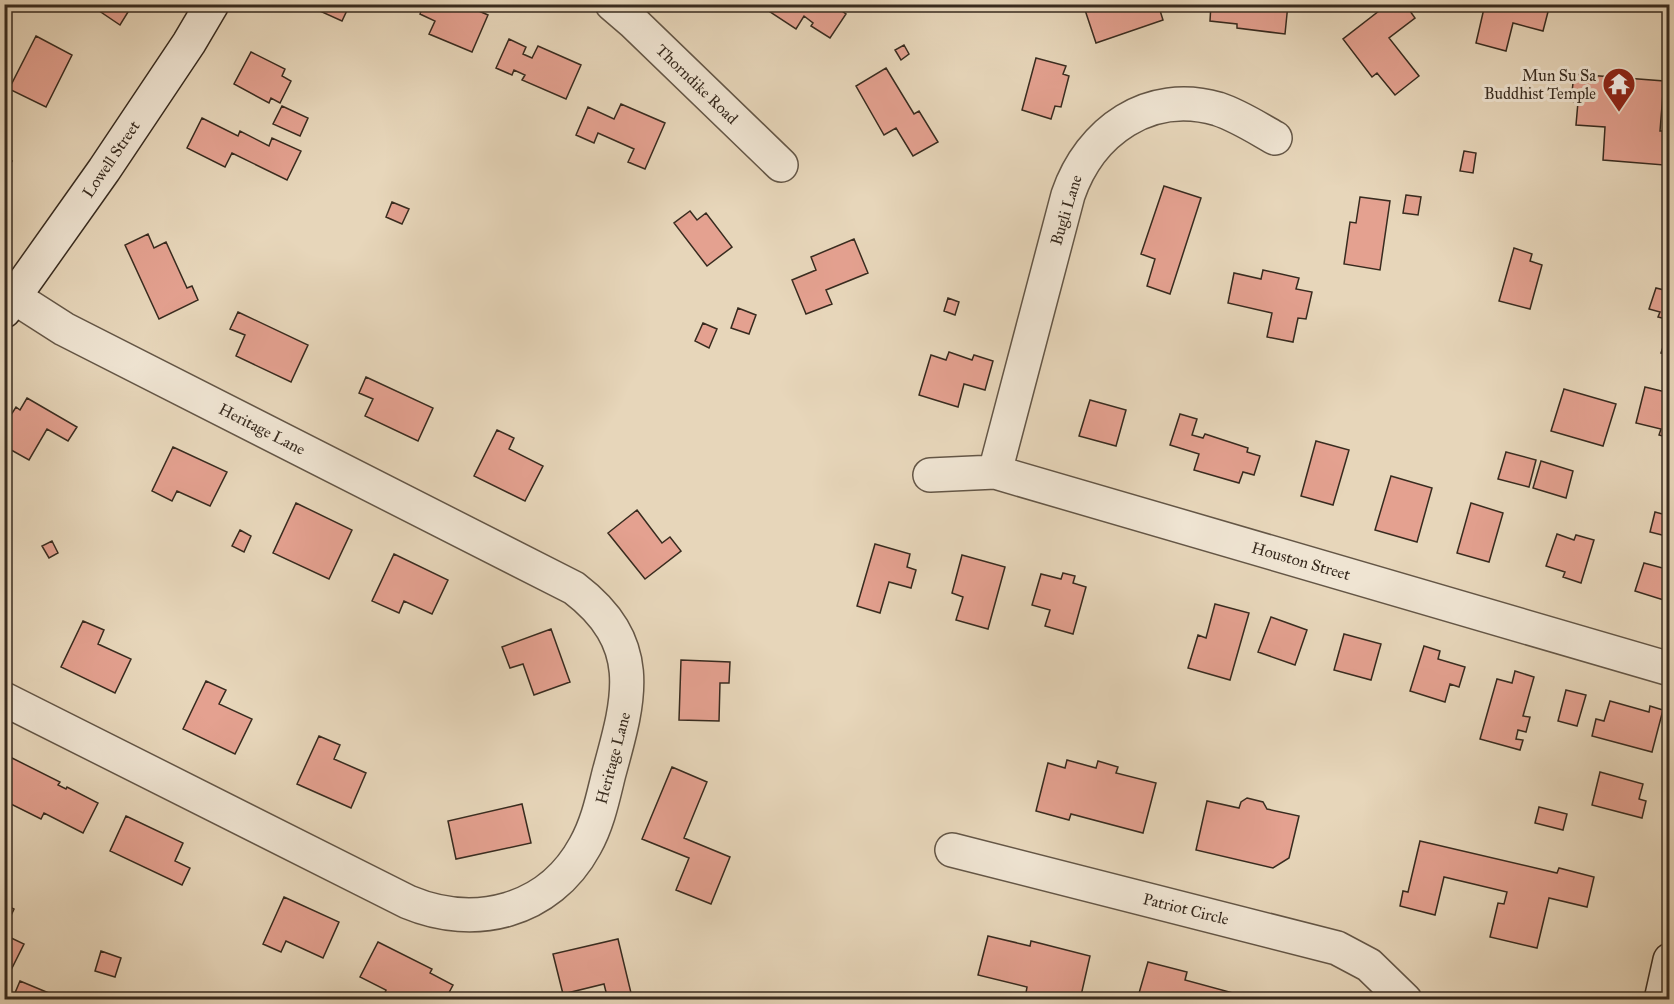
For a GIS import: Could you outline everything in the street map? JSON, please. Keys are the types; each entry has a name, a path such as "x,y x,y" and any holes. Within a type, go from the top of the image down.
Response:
{"street":[{"name":"Lowell Street","path":"9,304 104,170 189,43 212,4"},
{"name":"Thorndike Road","path":"612,4 781,165"},
{"name":"Bugli Lane","path":"995,472 1068,195 1088,152 1111,129 1124,121 1146,111 1169,105 1185,104 1216,109 1246,121 1275,138"},
{"name":"Heritage Lane","path":"4,699 408,902 436,912 465,916 495,914 522,904 548,890 579,857 597,817 624,721 628,693 624,659 611,627 595,606 574,588 64,329 9,304"},
{"name":"Houston Street","path":"930,475 995,472 1670,669"},
{"name":"Patriot Circle","path":"952,850 1337,948 1376,970 1405,999"},
{"path":"1661,999 1670,960"}],"building":[{"path":"89,4 133,4 120,25"},
{"path":"315,4 349,6 342,21 313,8"},
{"path":"424,4 448,4 462,11 465,5 488,15 472,52 429,34 435,21 420,14"},
{"path":"758,4 817,4 822,8 824,4 832,4 846,14 830,38 811,26 813,23 804,16 796,29"},
{"path":"1083,4 1158,4 1163,20 1096,43"},
{"path":"1211,4 1288,4 1285,34 1237,28 1237,24 1210,21"},
{"path":"1388,4 1405,4 1415,18 1389,38 1419,76 1395,95 1377,73 1372,77 1343,39"},
{"path":"1485,4 1535,4 1549,8 1543,31 1513,23 1506,51 1476,43"},
{"path":"36,36 72,55 46,107 9,89"},
{"path":"509,39 526,47 523,54 532,58 538,46 581,65 566,99 522,80 525,75 514,70 512,75 496,68"},
{"path":"904,45 909,54 901,60 895,50"},
{"path":"251,52 285,69 282,76 291,81 280,103 271,98 269,103 234,84"},
{"path":"1036,58 1066,66 1063,74 1069,76 1061,107 1055,106 1051,119 1022,110"},
{"path":"886,68 914,114 919,111 938,142 913,156 896,128 884,135 856,86"},
{"name":"Mun Su Sa Buddhist Temple","path":"1574,74 1664,81 1660,131 1666,131 1664,165 1603,160 1605,127 1576,125 1578,102 1571,101"},
{"path":"621,104 665,123 645,169 628,162 634,149 598,133 594,143 576,135 588,107 614,119"},
{"path":"282,106 308,118 300,136 273,124"},
{"path":"202,118 238,136 240,131 269,146 272,138 301,151 287,180 232,153 225,167 187,148"},
{"path":"1464,151 1476,153 1473,173 1460,171"},
{"path":"4,158 12,161 4,179"},
{"path":"1164,186 1201,198 1170,294 1147,286 1155,259 1141,254"},
{"path":"1406,195 1421,197 1418,215 1403,213"},
{"path":"1360,197 1390,201 1380,270 1344,264 1350,222 1356,223"},
{"path":"392,202 409,209 402,224 386,217"},
{"path":"690,211 697,220 706,213 732,247 707,266 674,223"},
{"path":"148,234 154,248 166,242 187,288 192,286 198,300 159,319 125,245"},
{"path":"854,239 868,273 826,290 832,304 806,314 792,280 816,270 811,257"},
{"path":"1514,248 1532,254 1530,261 1542,265 1530,309 1499,301"},
{"path":"1263,270 1299,278 1296,289 1312,292 1306,319 1298,318 1293,342 1267,337 1272,313 1228,303 1234,273 1261,279"},
{"path":"1669,284 1670,320 1658,317 1660,312 1649,309 1656,288 1668,291"},
{"path":"948,298 959,302 955,315 944,311"},
{"path":"738,308 756,315 749,334 731,328"},
{"path":"238,312 308,345 291,382 236,356 245,335 230,329"},
{"path":"703,323 717,329 709,348 695,341"},
{"path":"1670,326 1670,356 1661,353"},
{"path":"949,352 972,360 974,355 993,361 985,390 964,384 958,407 919,395 931,355 946,360"},
{"path":"366,377 433,408 418,441 365,416 373,399 359,393"},
{"path":"1645,387 1670,393 1670,438 1659,435 1661,429 1636,423"},
{"path":"1564,389 1616,404 1603,446 1551,431"},
{"path":"27,398 77,427 68,441 47,429 29,460 4,446 4,417 9,418 16,407 20,410"},
{"path":"1090,400 1126,410 1116,446 1079,436"},
{"path":"1180,414 1197,419 1192,435 1203,438 1205,434 1248,448 1247,452 1260,456 1254,475 1243,472 1239,483 1194,470 1199,454 1170,445"},
{"path":"497,430 514,438 509,449 543,466 525,501 474,476"},
{"path":"1316,441 1349,450 1333,505 1301,496"},
{"path":"173,447 227,472 210,506 177,491 172,501 152,491"},
{"path":"1506,452 1536,460 1529,487 1498,479"},
{"path":"1541,461 1573,471 1566,498 1533,488"},
{"path":"1391,476 1432,488 1417,542 1375,530"},
{"path":"296,503 352,530 329,579 273,553"},
{"path":"1471,503 1503,513 1489,562 1457,553"},
{"path":"637,510 662,543 670,537 681,551 645,579 608,533"},
{"path":"1655,512 1670,516 1670,537 1650,532"},
{"path":"240,530 251,536 244,552 232,546"},
{"path":"1557,534 1574,540 1576,535 1594,540 1581,583 1563,577 1565,572 1546,566"},
{"path":"52,541 58,553 49,558 42,546"},
{"path":"875,544 910,554 907,567 916,570 911,588 889,582 880,613 857,606"},
{"path":"394,554 448,580 432,614 404,601 399,613 372,601"},
{"path":"962,555 1005,567 988,629 956,620 963,597 952,593"},
{"path":"1644,563 1670,570 1670,602 1635,591"},
{"path":"1063,573 1075,576 1073,583 1086,587 1073,634 1045,626 1050,610 1032,605 1041,574 1061,579"},
{"path":"1215,604 1249,613 1230,680 1188,668 1198,635 1206,638"},
{"path":"1271,617 1307,630 1295,665 1258,652"},
{"path":"83,621 104,630 98,644 131,659 115,693 61,667"},
{"path":"551,629 570,682 534,695 523,664 510,668 502,647"},
{"path":"1344,634 1381,644 1371,680 1334,670"},
{"path":"1424,646 1440,651 1438,659 1465,667 1459,687 1450,684 1445,702 1410,691"},
{"path":"681,660 730,662 729,683 720,683 719,721 679,720"},
{"path":"1515,671 1534,677 1523,716 1530,717 1526,732 1518,730 1516,739 1523,740 1520,750 1480,739 1497,679 1512,683"},
{"path":"206,681 226,690 219,704 252,719 235,754 183,729"},
{"path":"1566,690 1586,695 1577,726 1558,721"},
{"path":"1610,701 1649,712 1650,706 1663,710 1652,752 1592,736 1596,719 1604,721"},
{"path":"319,736 340,745 334,759 366,773 351,808 297,784"},
{"path":"8,756 60,782 58,785 66,789 67,787 98,803 83,833 44,813 41,819 9,803 4,812 4,763"},
{"path":"1067,760 1096,768 1098,761 1118,767 1116,773 1156,783 1143,833 1071,814 1069,820 1036,811 1048,763 1065,768"},
{"path":"672,767 707,782 684,838 730,857 711,904 676,890 689,858 642,839"},
{"path":"1600,772 1643,784 1639,799 1646,801 1642,818 1592,805"},
{"path":"1247,798 1263,802 1267,809 1299,816 1289,858 1273,868 1196,850 1207,801 1239,808 1241,802"},
{"path":"522,804 531,843 456,859 448,821"},
{"path":"1539,807 1567,814 1563,830 1535,823"},
{"path":"126,816 183,843 175,861 190,868 182,885 110,851"},
{"path":"1420,841 1557,873 1559,868 1594,877 1587,907 1549,898 1537,948 1490,937 1498,903 1504,904 1507,892 1444,877 1435,915 1400,906 1403,891 1408,892"},
{"path":"284,897 339,922 323,958 286,941 281,952 263,944"},
{"path":"4,904 14,909 7,924 4,922"},
{"path":"5,935 24,944 8,976 4,974"},
{"path":"988,936 1030,946 1031,941 1090,956 1080,1000 1052,1000 1026,993 1027,987 978,975"},
{"path":"618,939 632,997 608,1000 604,984 563,994 553,954"},
{"path":"378,942 432,969 430,973 453,985 445,1000 382,1000 386,990 360,977"},
{"path":"101,951 121,958 115,977 95,971"},
{"path":"1148,962 1187,972 1185,980 1244,996 1243,1000 1137,1000"},
{"path":"20,981 56,996 55,1000 12,1000"}],"place":[{"name":"Mun Su Sa Buddhist Temple","path":"1619,113"}]}
